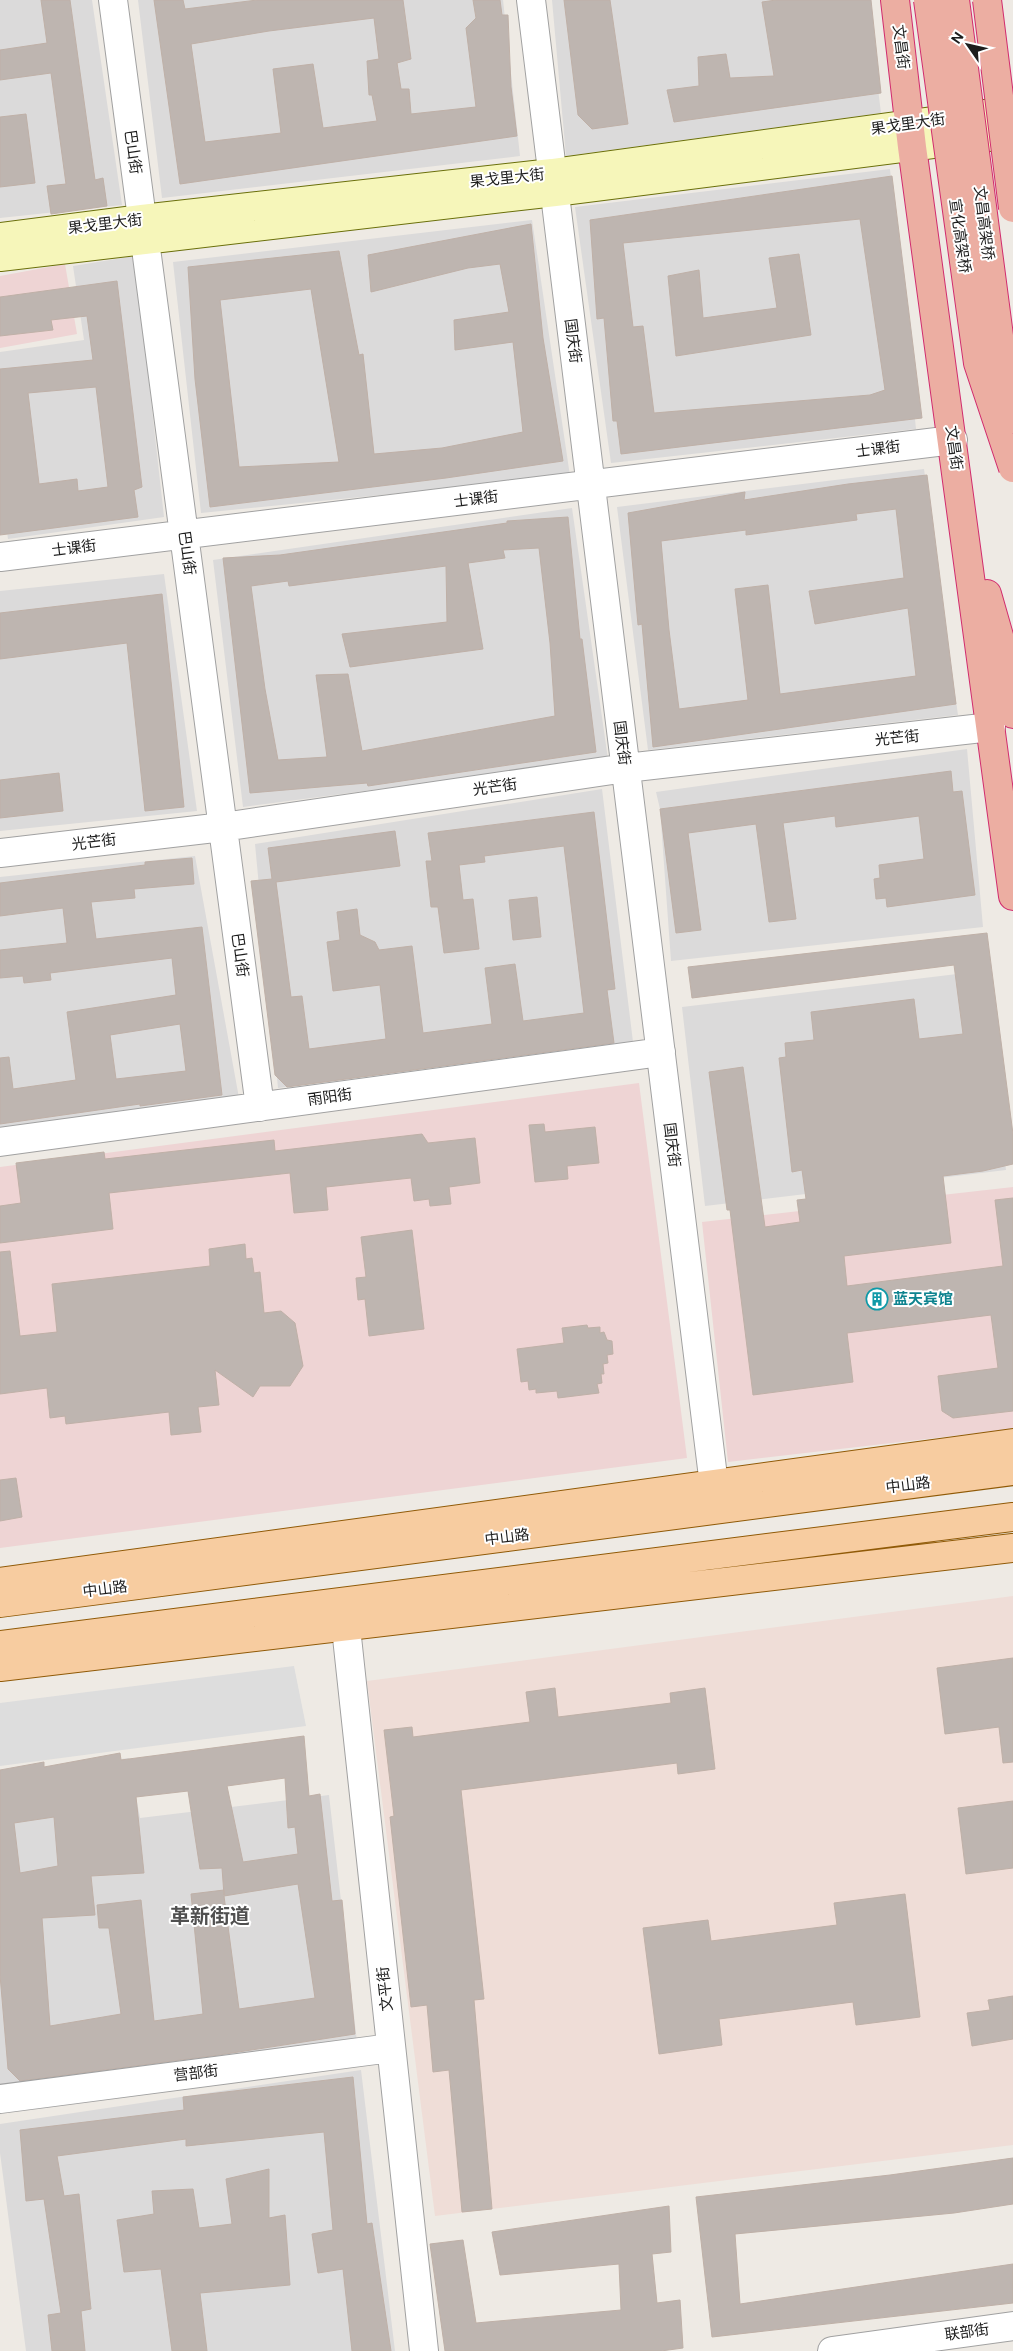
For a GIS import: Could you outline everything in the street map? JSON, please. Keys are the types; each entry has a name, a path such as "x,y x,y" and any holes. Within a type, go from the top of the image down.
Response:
{"highway":[{"name":"文昌街","path":"895,0 911,135 962,507 1002,721 1013,896"},
{"name":"宣化高架桥","path":"928,0 978,363 1013,468"},
{"name":"文昌高架桥","path":"955,0 1013,445"},
{"name":"文昌高架桥","path":"987,0 1013,208"},
{"path":"962,507 1006,657 1002,721"}],"main road":[{"name":"果戈里大街","path":"0,237 144,229 553,183 911,135 1013,110"},
{"name":"果戈里大街","path":"911,135 1013,134"},
{"name":"果戈里大街","path":"0,257 144,229"},
{"path":"0,1582 1013,1443"},
{"name":"中山路","path":"0,1603 1013,1471"},
{"path":"0,1645 1013,1517"},
{"path":"0,1667 346,1628 1013,1548"}],"street":[{"name":"巴山街","path":"113,0 260,1107"},
{"name":"国庆街","path":"531,0 714,1485"},
{"name":"士课街","path":"0,557 953,440"},
{"name":"光芒街","path":"0,853 223,827 626,768 1002,721"},
{"name":"雨阳街","path":"0,1142 661,1052"},
{"name":"文平街","path":"346,1628 424,2351"},
{"name":"营部街","path":"0,2099 391,2048"},
{"name":"联部街","path":"832,2351 1013,2326"}],"shaded area":[{"path":"0,0 92,0 122,205 0,218"},
{"path":"138,0 503,0 520,156 162,198"},
{"path":"552,0 867,0 881,113 566,156"},
{"path":"890,169 916,429 611,463 575,207"},
{"path":"532,220 570,476 201,513 173,262"},
{"path":"135,256 164,517 8,539 0,480 0,352 84,340 73,266"},
{"path":"65,264 77,334 0,348 0,276"},
{"path":"924,469 958,715 648,750 617,507"},
{"path":"572,508 608,759 243,807 213,560"},
{"path":"164,574 197,811 0,831 0,591"},
{"path":"967,749 983,927 671,961 660,809 656,792"},
{"path":"602,789 633,1042 278,1088 255,844"},
{"path":"195,856 239,1098 0,1128 0,877"},
{"path":"982,971 1006,1170 705,1206 682,1007"},
{"path":"639,1083 687,1458 0,1548 0,1167"},
{"path":"1013,1187 1013,1429 728,1462 702,1222"},
{"path":"1013,1596 1013,2145 435,2216 367,1681"},
{"path":"294,1666 306,1726 0,1766 0,1703"},
{"path":"129,1758 140,1818 329,1795 357,2042 0,2091 0,1774"},
{"path":"361,2070 395,2351 26,2351 0,2153 0,2124"}],"building":[{"path":"41,0 70,0 95,180 103,178 107,206 51,214 47,186 66,184 51,73 0,80 0,50 47,43"},
{"path":"154,0 183,0 185,9 257,0 403,0 411,59 397,63 401,89 409,89 411,114 476,107 466,28 476,18 473,0 500,0 502,15 508,15 511,87 517,136 180,184","holes":["374,18 379,59 367,61 369,95 372,95 377,121 323,128 313,64 273,69 281,133 205,142 191,44 269,31"]},
{"path":"564,0 610,0 628,124 592,129 578,115"},
{"path":"776,0 871,0 881,93 674,122 667,90 699,86 698,57 726,54 730,78 774,76 762,2"},
{"path":"26,114 35,183 0,187 0,117"},
{"path":"892,176 922,418 621,454 617,421 613,421 604,318 597,319 590,220","holes":["860,219 885,390 870,395 654,413 643,326 633,327 623,243"]},
{"path":"531,224 543,338 563,461 446,478 210,507 195,379 188,267 339,251 359,355 363,354 374,454 442,448 523,432 513,342 455,350 454,320 509,312 500,264 468,268 371,292 368,255","holes":["311,289 339,462 239,467 220,300"]},
{"path":"799,254 811,335 676,356 668,276 699,270 703,318 777,308 769,258"},
{"path":"117,281 142,487 134,490 138,517 0,535 0,369 93,360 87,316 51,320 53,330 0,336 0,297","holes":["96,387 108,487 78,491 77,479 39,484 28,393"]},
{"path":"927,475 956,704 653,747 642,624 638,625 628,513 745,492 744,500 848,484","holes":["896,509 904,578 809,591 815,624 908,608 916,676 780,694 768,585 735,589 748,700 679,709 669,630 661,541 746,530 746,535 857,520 856,514"]},
{"path":"568,517 580,639 582,639 596,752 368,786 367,783 250,793 223,558 280,555 507,523 507,521","holes":["539,548 550,643 555,716 362,751 348,674 316,675 327,757 278,760 265,689 251,586 288,581 289,586 446,566 447,622 342,634 350,667 483,649 468,563 505,558 503,550"]},
{"path":"162,594 184,807 145,811 127,643 0,659 0,613"},
{"path":"951,771 953,792 962,791 975,895 887,907 886,898 876,899 874,879 880,878 879,865 924,859 919,816 836,827 835,816 783,823 796,919 769,922 756,824 688,833 701,930 676,933 660,809"},
{"path":"59,773 63,811 0,818 0,780"},
{"path":"594,812 615,989 607,990 614,1043 287,1087 275,1075 251,881 272,879 268,848 395,831 400,866 276,882 291,997 302,996 309,1049 386,1039 380,985 333,991 327,942 340,940 337,912 357,909 360,935 375,942 379,950 412,946 423,1033 492,1024 485,968 515,964 523,1021 584,1013 564,846 484,856 485,862 459,865 463,900 473,899 479,949 444,953 438,907 431,907 426,861 432,861 428,833"},
{"path":"192,858 194,884 134,889 135,898 91,902 96,939 202,927 222,1095 140,1106 140,1104 0,1124 0,1058 9,1057 13,1089 76,1080 67,1012 176,995 172,958 50,973 51,980 24,983 23,976 0,978 0,950 67,943 63,908 0,916 0,883 145,865 145,862","holes":["180,1024 186,1071 116,1079 110,1035"]},
{"path":"537,897 541,937 513,940 509,900"},
{"path":"987,933 1013,1134 1013,1164 983,1171 943,1176 951,1243 844,1256 847,1286 1003,1266 995,1200 1013,1198 1013,1411 953,1418 942,1411 938,1376 998,1368 991,1315 847,1333 853,1382 753,1395 730,1210 727,1210 709,1072 743,1067 765,1227 800,1222 797,1200 806,1199 802,1170 792,1172 779,1058 786,1057 785,1043 814,1040 811,1012 914,999 919,1039 963,1034 954,965 692,998 688,967"},
{"path":"544,1124 545,1132 595,1127 599,1163 567,1166 568,1179 535,1182 529,1125"},
{"path":"422,1134 428,1143 475,1138 480,1183 449,1187 451,1204 430,1206 429,1199 414,1201 411,1178 326,1187 328,1210 294,1213 290,1173 109,1193 113,1229 0,1243 0,1206 21,1203 16,1163 104,1152 105,1159 274,1140 275,1151"},
{"path":"412,1230 424,1329 369,1336 365,1299 358,1300 356,1278 366,1277 361,1237"},
{"path":"245,1244 246,1259 252,1258 254,1273 260,1272 264,1313 281,1311 295,1323 303,1366 290,1386 260,1386 253,1397 215,1370 219,1405 198,1407 201,1432 171,1435 169,1412 66,1424 65,1416 50,1418 47,1388 0,1394 0,1252 10,1251 20,1336 57,1332 52,1284 210,1266 209,1249"},
{"path":"587,1325 588,1328 600,1327 600,1333 604,1332 607,1340 612,1341 613,1354 607,1355 608,1363 603,1364 604,1374 601,1374 602,1383 597,1384 599,1393 558,1398 557,1391 536,1393 536,1389 529,1390 528,1381 521,1382 517,1349 564,1343 562,1328"},
{"path":"16,1478 22,1517 0,1521 0,1480"},
{"path":"1013,1658 1013,1762 1003,1763 999,1727 945,1734 937,1668"},
{"path":"555,1688 558,1717 671,1703 670,1693 705,1688 715,1769 678,1774 677,1763 461,1790 484,1999 474,2000 492,2209 462,2212 449,2070 433,2072 427,2005 411,2007 390,1817 394,1816 384,1730 412,1727 413,1737 530,1722 526,1692"},
{"path":"304,1736 309,1796 320,1794 332,1901 342,1900 355,2034 219,2055 20,2081 8,2069 0,1975 0,1770 44,1762 44,1767 120,1753 121,1760","holes":["285,1778 288,1828 295,1827 298,1854 243,1862 227,1786","188,1791 200,1869 222,1868 224,1890 191,1894 203,2014 154,2021 141,1900 97,1905 99,1928 109,1928 121,2014 50,2026 42,1918 95,1915 91,1876 144,1873 136,1797","54,1817 58,1866 20,1873 14,1823","298,1884 315,1998 239,2009 224,1896"]},
{"path":"1013,1801 1013,1868 966,1874 958,1808"},
{"path":"905,1894 920,2017 856,2025 853,2002 719,2019 722,2045 659,2054 643,1928 708,1920 711,1941 837,1925 834,1903"},
{"path":"1013,1996 1013,2039 972,2046 967,2013 990,2010 988,2000"},
{"path":"353,2077 367,2224 372,2223 391,2351 352,2351 343,2269 318,2273 312,2234 333,2230 324,2132 186,2146 186,2139 57,2156 64,2196 79,2194 91,2309 81,2311 85,2351 52,2351 48,2315 61,2313 44,2199 26,2201 20,2130 184,2110 183,2097"},
{"path":"1013,2158 1013,2204 954,2213 735,2234 740,2304 1013,2264 1013,2303 712,2337 696,2197 890,2175"},
{"path":"269,2169 269,2218 285,2215 290,2285 200,2293 207,2351 172,2351 161,2269 124,2272 117,2220 154,2214 152,2191 193,2189 199,2228 232,2224 226,2179"},
{"path":"669,2206 671,2252 652,2254 657,2303 680,2300 683,2348 661,2351 445,2351 430,2244 463,2240 476,2323 621,2310 619,2264 500,2275 492,2232"}],"place":[{"name":"蓝天宾馆","path":"877,1299"}],"district":[{"name":"革新街道","path":"210,1916"}]}
